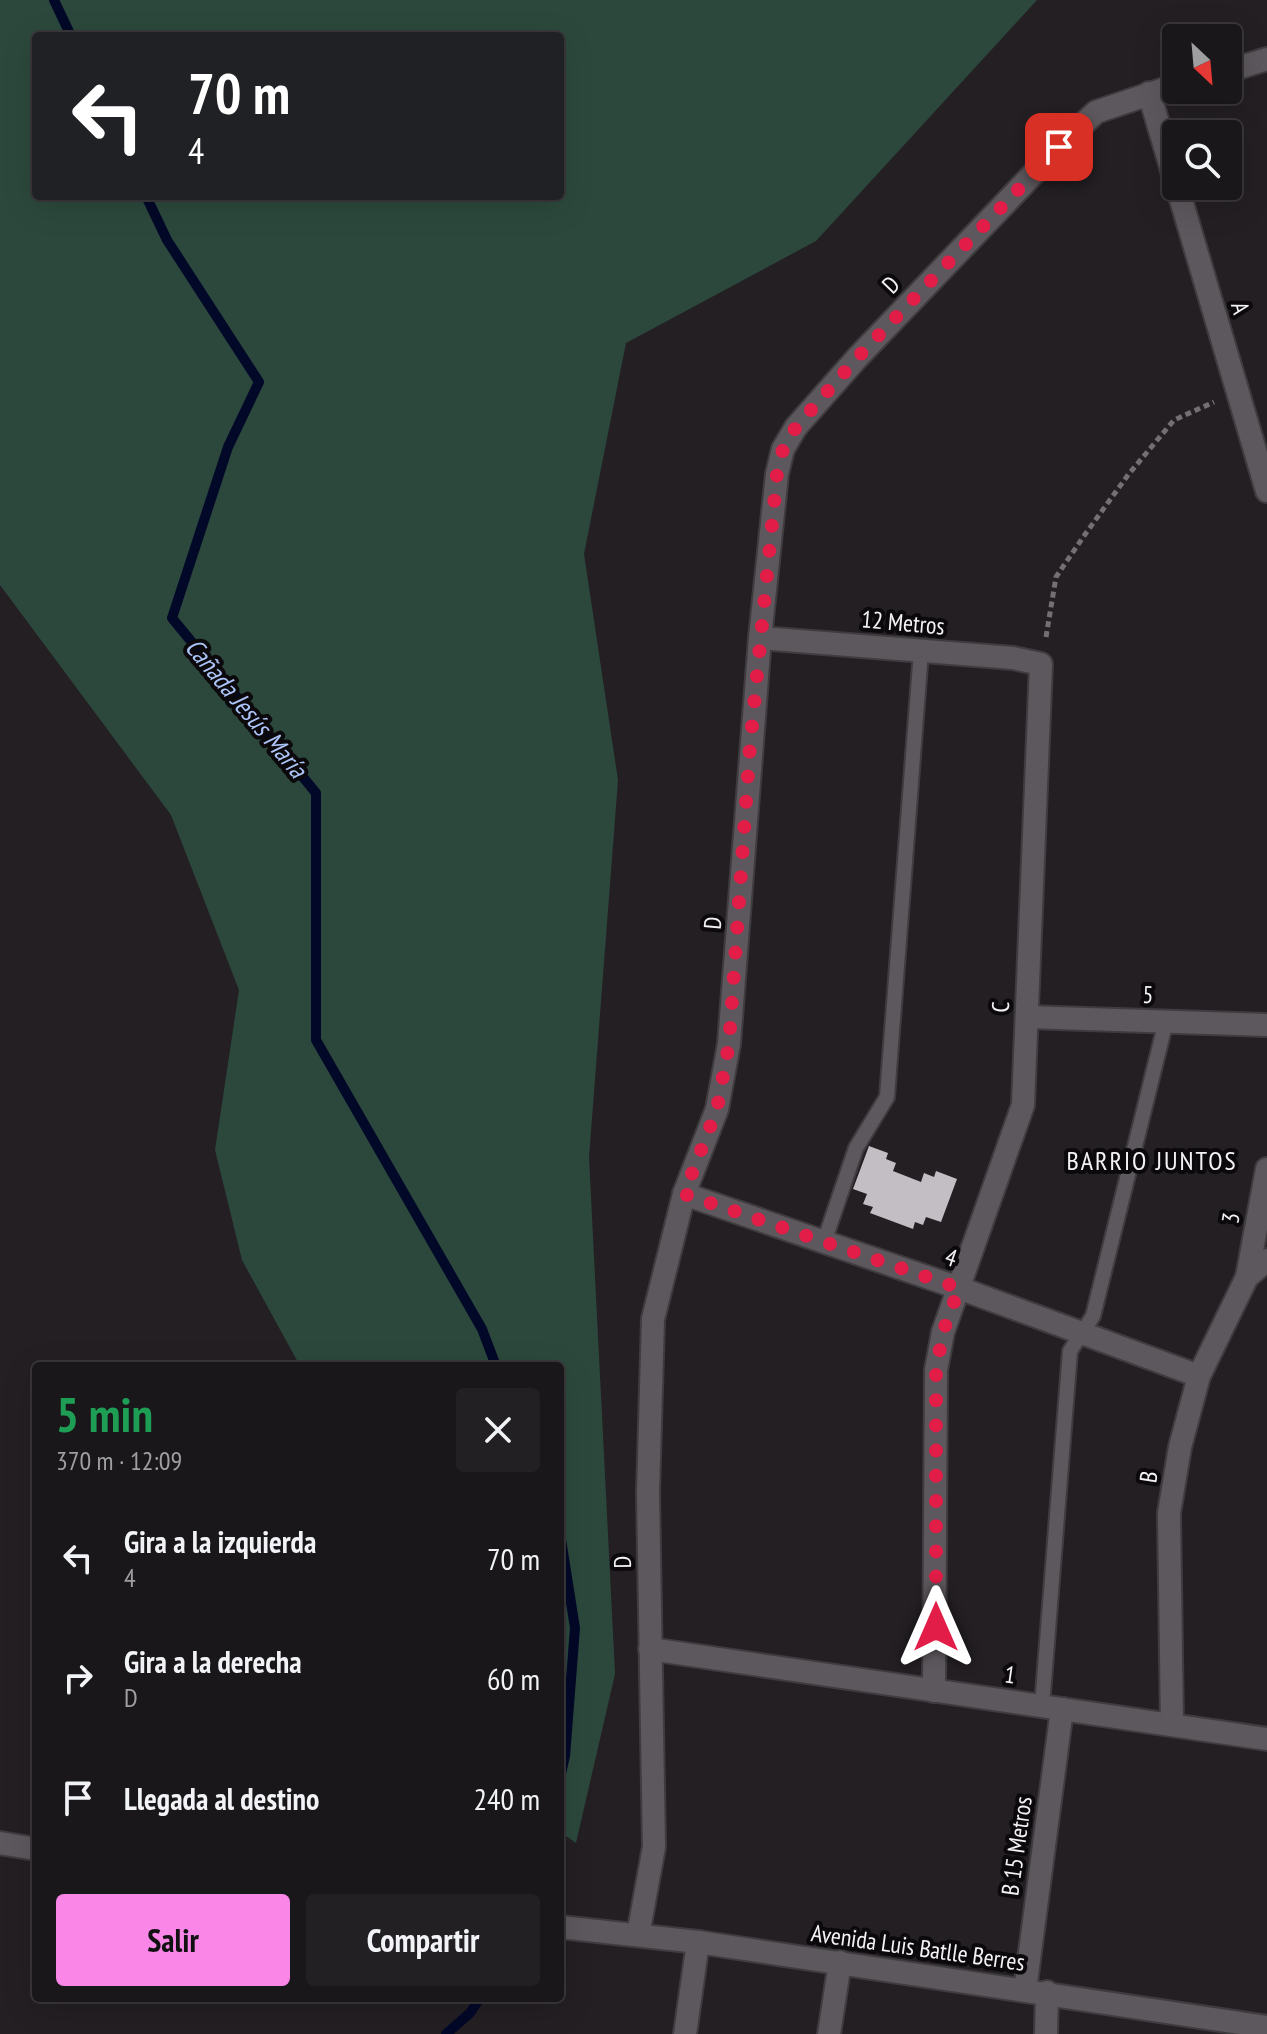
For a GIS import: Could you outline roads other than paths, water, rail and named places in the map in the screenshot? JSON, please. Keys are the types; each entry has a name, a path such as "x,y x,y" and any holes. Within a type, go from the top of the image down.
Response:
{"street":[{"path":"1242,67 1267,59"},
{"name":"D","path":"638,1935 654,1847 648,1493 653,1319 684,1194 717,1109 729,1044 760,638 777,474 783,449 796,427 857,358 1059,147 1096,112 1162,89"},
{"name":"A","path":"1149,93 1162,137"},
{"name":"A","path":"1180,200 1267,491"},
{"name":"12 Metros","path":"760,638 1013,658 1041,664"},
{"name":"C","path":"934,1691 936,1370 943,1332 1023,1105 1041,664"},
{"name":"5","path":"1027,1017 1267,1025"},
{"name":"3","path":"1247,1277 1267,1169"},
{"name":"4","path":"684,1194 959,1288 1199,1376"},
{"name":"B","path":"1172,1724 1169,1513 1180,1447 1199,1376 1247,1277 1267,1260"},
{"name":"1","path":"650,1649 1267,1739"},
{"name":"B 15 Metros","path":"1046,2034 1036,1991 1052,1708"},
{"path":"0,1843 32,1848"},
{"name":"Avenida Luis Batlle Berres","path":"567,1928 840,1962 1267,2027"},
{"path":"685,2034 698,1942"},
{"path":"829,2034 840,1962"}],"lane":[{"path":"824,1242 856,1148 887,1097 921,651"},
{"path":"1052,1708 1070,1351 1093,1316 1166,1021"}],"waterway":[{"name":"Cañada Jesús María","path":"54,0 69,32"},
{"name":"Cañada Jesús María","path":"148,200 167,240 259,382 228,447 172,618 316,793 316,1040 482,1329 494,1362"},
{"name":"Cañada Jesús María","path":"564,1558 575,1628 564,1760"},
{"name":"Cañada Jesús María","path":"446,2034 470,2013 477,2002"}],"district":[{"name":"BARRIO JUNTOS","path":"1152,1161"}]}
